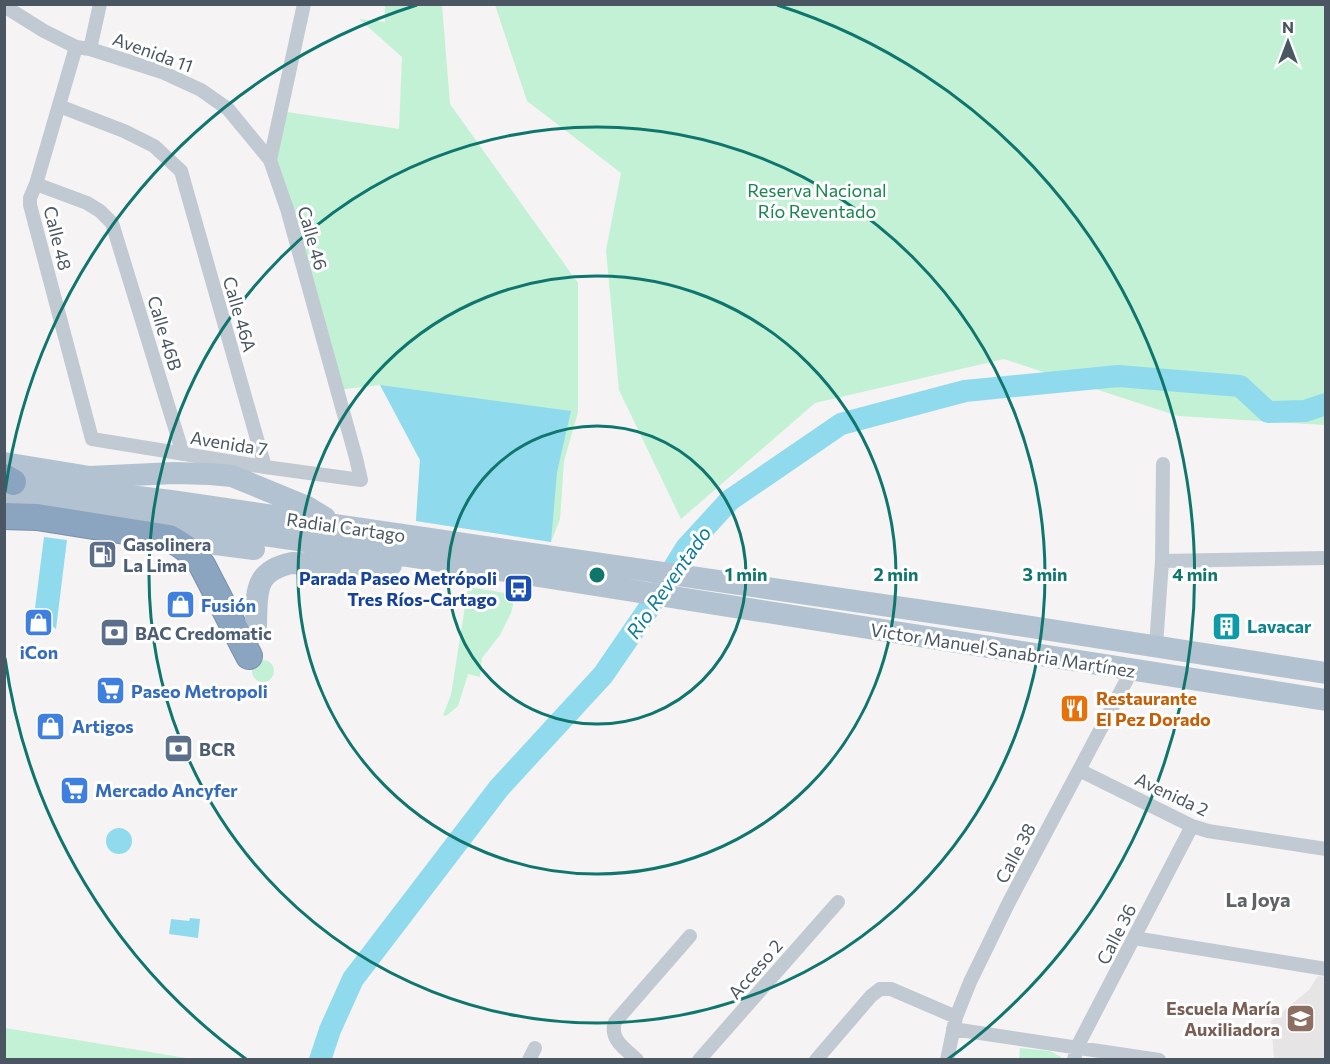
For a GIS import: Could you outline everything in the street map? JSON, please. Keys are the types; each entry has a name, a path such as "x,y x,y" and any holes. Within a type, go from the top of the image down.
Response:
{"highway":[{"path":"4,516 38,518 169,538 181,544 196,556 202,565 249,656"}],"main road":[{"path":"6,481 174,473 232,476 307,507 339,526"},
{"name":"Radial Cartago","path":"6,481 171,501 339,526 569,571 681,600"},
{"name":"Radial Cartago","path":"6,481 39,502 456,563 686,577"},
{"path":"169,538 379,566"},
{"path":"256,626 257,591 260,582 272,570 280,566 292,563 379,566 456,563"},
{"name":"Victor Manuel Sanabria Martínez","path":"686,577 992,621 1326,673"},
{"name":"Victor Manuel Sanabria Martínez","path":"681,600 1326,700"},
{"path":"897,633 900,627 909,625 957,632 975,631 985,628 992,621"}],"street":[{"name":"Calle 48","path":"92,439 30,198 59,106 100,4"},
{"path":"270,160 304,4"},
{"name":"Avenida 11","path":"4,6 44,31 83,48 162,72 201,90 228,109 270,160"},
{"name":"Calle 46A","path":"59,106 124,131 154,146 181,171 265,468"},
{"name":"Calle 46","path":"270,160 287,208 361,480"},
{"name":"Calle 46B","path":"36,184 87,203 100,211 112,223 183,454"},
{"name":"Avenida 7","path":"92,439 265,468 361,480"},
{"path":"1156,646 1162,561 1163,464"},
{"path":"1162,561 1326,558"},
{"name":"Calle 38","path":"947,1059 955,1023 970,982 1009,902 1132,670"},
{"name":"Avenida 2","path":"1079,770 1192,826 1208,831 1326,849"},
{"name":"Calle 36","path":"1076,1053 1192,826"},
{"name":"Acceso 2","path":"699,1059 838,902"},
{"path":"637,1059 617,1042 613,1029 615,1022 690,936"},
{"path":"1134,938 1326,969"},
{"path":"816,1059 871,996 880,989 891,989 955,1023 1076,1053 1159,1059"}],"shaded area":[{"name":"Escuela María Auxiliadora","path":"1318,976 1325,977 1325,1059 1274,1059 1271,1021 1309,990"}],"green space":[{"path":"385,5 442,5 450,104 578,283 578,412 564,461 560,519 551,542 416,521 420,460 380,385 337,390 270,160 281,111 399,129 402,57 359,19 385,22"},
{"name":"Reserva Nacional Río Reventado","path":"495,5 1325,5 1325,425 1178,416 1004,359 815,403 681,519 619,390 606,250 621,173 527,101"},
{"path":"468,587 512,594 513,605 500,635 482,658 480,677 468,674 458,706 446,716 443,715 451,695"},
{"path":"263,660 271,663 274,671 271,679 263,682 255,679 252,671 255,663"},
{"path":"5,1028 192,1059 5,1059"},
{"path":"1020,1048 1050,1051 1061,1059 1019,1059"}],"water":[{"path":"380,385 571,411 557,472 551,542 416,521 420,460"},
{"path":"44,537 67,540 56,629 34,616"},
{"path":"119,828 128,832 132,841 128,850 119,854 110,850 106,841 110,832"},
{"path":"190,918 200,919 198,938 169,934 171,919 189,921"}],"waterway":[{"name":"Rio Reventado","path":"320,1060 330,1030 353,979 499,788 603,675 647,611 686,548 730,500 841,424 965,391 1118,376 1240,386 1268,412 1305,411 1326,404"}],"place":[{"name":"Gasolinera La Lima","path":"102,554"},
{"name":"Parada Paseo Metrópoli Tres Ríos-Cartago","path":"518,588"},
{"name":"Fusión","path":"180,605"},
{"name":"iCon","path":"39,623"},
{"name":"Lavacar","path":"1226,626"},
{"name":"BAC Credomatic","path":"114,633"},
{"name":"Paseo Metropoli","path":"110,691"},
{"name":"Restaurante El Pez Dorado","path":"1075,708"},
{"name":"Artigos","path":"51,726"},
{"name":"BCR","path":"178,749"},
{"name":"Mercado Ancyfer","path":"74,790"},
{"name":"Escuela María Auxiliadora","path":"1301,1018"}],"district":[{"name":"La Joya","path":"1258,899"}]}
